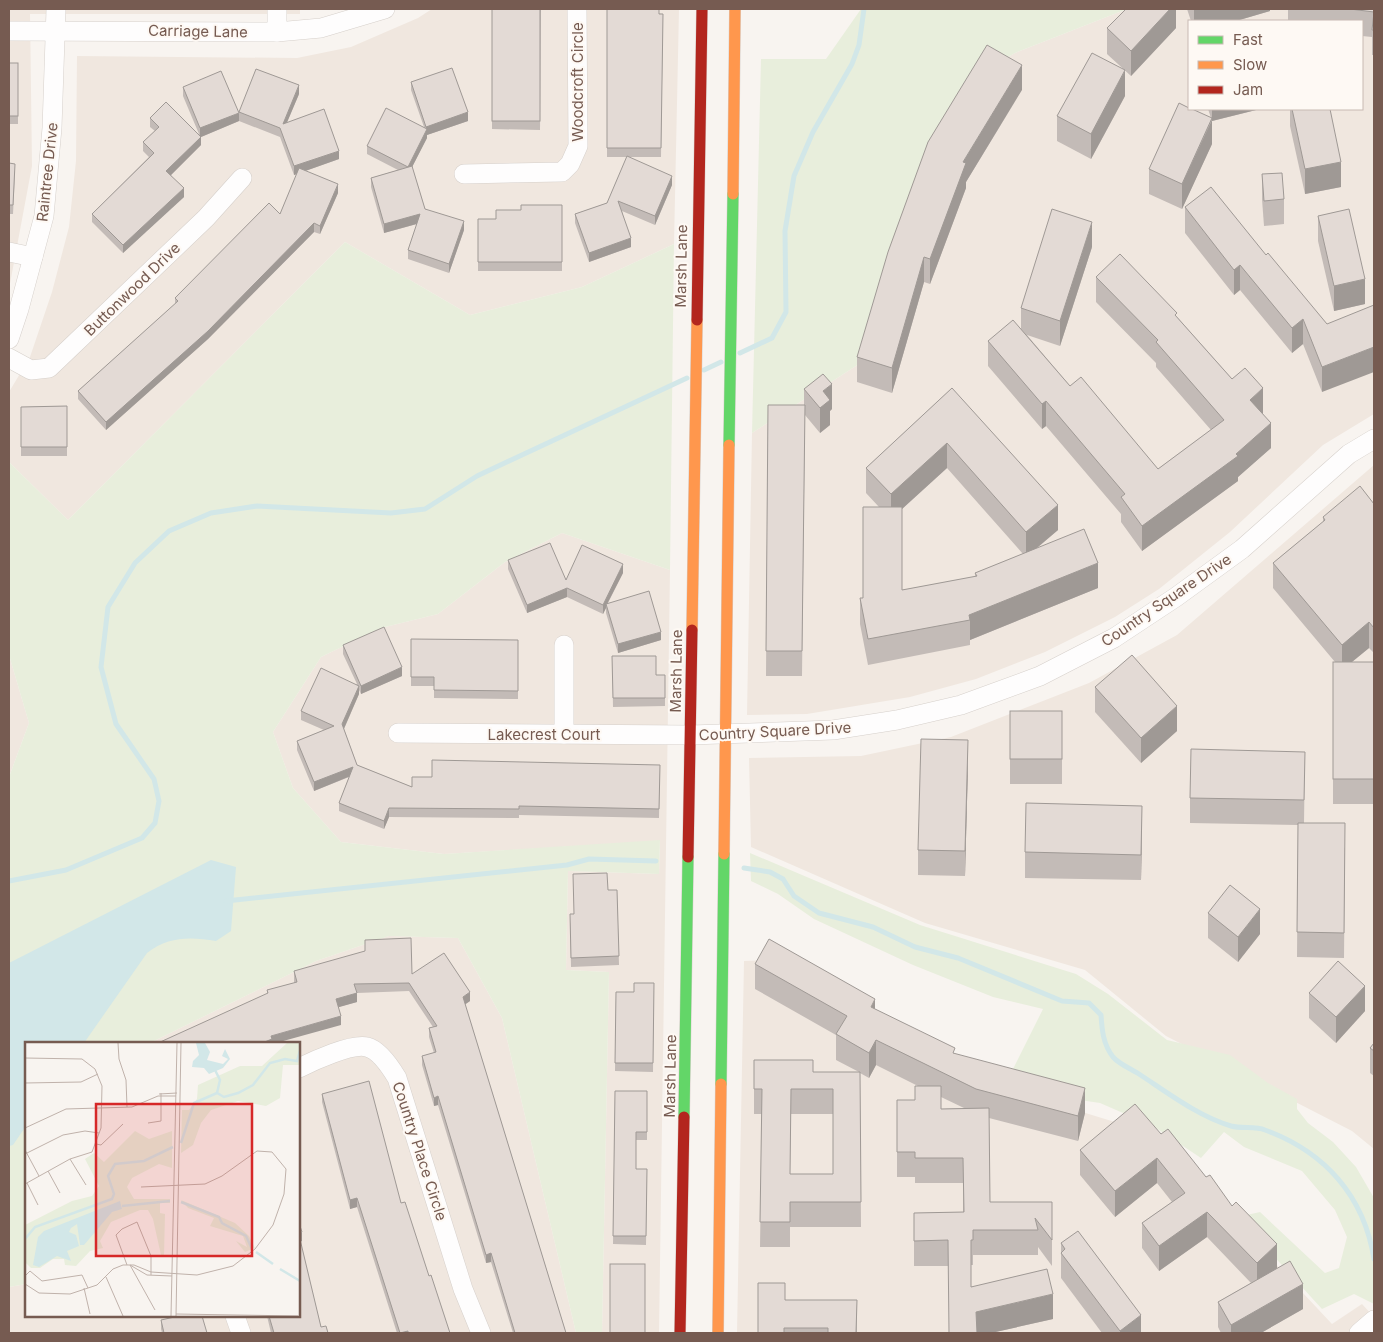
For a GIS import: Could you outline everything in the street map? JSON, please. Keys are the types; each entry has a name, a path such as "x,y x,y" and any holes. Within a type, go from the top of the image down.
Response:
{"main road":[{"name":"Marsh Lane","path":"680,1333 691,735 696,258 702,9"},
{"path":"718,1333 735,9"}],"street":[{"name":"Raintree Drive","path":"9,339 44,216 48,192 56,9"},
{"path":"277,9 277,32"},
{"name":"Carriage Lane","path":"9,31 277,32 321,28 385,9"},
{"name":"Woodcroft Circle","path":"464,174 562,172 570,164 578,146 577,9"},
{"name":"Buttonwood Drive","path":"9,358 31,370 49,368 206,218 242,178"},
{"path":"9,252 33,257"},
{"name":"Country Square Drive","path":"691,735 833,730 871,725 961,705 1040,676 1114,638 1176,597 1242,549 1349,454 1374,439"},
{"path":"564,645 564,734"},
{"name":"Lakecrest Court","path":"398,733 691,735"},
{"name":"Country Place Circle","path":"300,1068 330,1054 356,1047 368,1047 389,1065 397,1078 463,1289 481,1333"},
{"path":"236,1317 241,1333"},
{"path":"1359,1333 1374,1320"}],"shaded area":[{"path":"9,9 300,9 300,14 30,14 32,166 9,289"},
{"path":"432,9 679,9 674,244 582,287 470,315 345,242 68,520 9,462 9,392 30,357 52,292 69,227 76,161 77,56 297,58 351,47 418,18"},
{"path":"1127,9 1374,9 1374,414 1323,445 1230,532 1159,589 1115,617 1045,652 976,679 910,697 807,714 747,715 752,433 859,364 985,70 1015,53"},
{"path":"1374,465 1374,1149 1352,1131 1166,1036 1085,970 925,923 751,847 749,758 861,756 951,737 1089,683 1177,635"},
{"path":"562,533 670,570 659,1333 602,1333 609,972 566,970 568,871 659,874 660,841 444,854 341,842 293,788 273,732 321,657 381,628 438,614 505,562"},
{"path":"9,655 29,723 9,777"},
{"path":"211,860 236,867 231,931 216,941 180,939 164,943 147,953 85,1042 25,1042 25,1127 13,1145 9,1146 9,963"},
{"path":"389,936 458,938 502,1018 576,1333 9,1333 9,1287 25,1284 25,1317 300,1317 300,1042 152,1042 316,961"},
{"path":"773,960 964,1076 1154,1134 1332,1324 1362,1304 1374,1317 1374,1333 737,1333 744,961"}],"green space":[{"path":"861,9 1127,9 1015,53 985,70 859,364 752,433 761,59 826,59"},
{"path":"345,242 470,315 582,287 674,244 670,570 562,533 505,562 438,614 381,628 321,657 273,732 293,788 341,842 444,854 660,840 659,874 568,871 566,970 609,972 602,1333 576,1333 502,1018 458,938 389,936 316,961 152,1042 25,1042 25,1284 9,1287 9,777 29,723 9,655 9,462 68,520"},
{"path":"750,853 920,925 1076,974 1108,994 1167,1040 1230,1055 1268,1083 1297,1099 1297,1109 1308,1123 1333,1142 1356,1167 1374,1198 1374,1304 1354,1294 1322,1309 1238,1217 1260,1212 1325,1273 1339,1268 1347,1237 1335,1210 1302,1171 1244,1147 1224,1132 1201,1158 1153,1126 1100,1103 1053,1096 1009,1077 1043,1009 993,997 913,965 814,919 778,894 751,881"}],"building":[{"path":"492,9 540,9 540,121 492,121"},
{"path":"607,9 659,9 659,14 663,14 661,148 607,148"},
{"path":"1126,9 1170,9 1131,51 1107,28"},
{"path":"1350,9 1374,9 1374,12"},
{"path":"1374,12 1374,30 1372,30"},
{"path":"987,45 1022,65 963,162 966,163 930,259 924,257 892,368 857,357 888,252 928,142"},
{"path":"1092,53 1125,70 1091,134 1057,116"},
{"path":"9,63 18,63 18,116 9,116"},
{"path":"452,68 468,112 426,127 411,82"},
{"path":"256,69 299,85 283,124 324,109 339,151 294,166 280,128 239,112"},
{"path":"221,71 239,113 200,128 183,87"},
{"path":"166,102 201,137 166,171 184,188 123,245 92,214 154,153 143,142 159,127 150,118"},
{"path":"1179,103 1188,108 1188,110 1194,110 1212,118 1182,184 1149,169"},
{"path":"386,108 427,129 408,167 367,146"},
{"path":"1292,110 1330,110 1341,162 1305,169"},
{"path":"627,156 672,176 655,216 618,201 631,238 589,253 575,214 607,203"},
{"path":"9,163 15,164 13,205 9,205"},
{"path":"412,166 425,209 464,221 449,264 408,250 420,214 384,224 371,178"},
{"path":"299,168 338,184 320,226 314,223 208,331 106,422 78,391 178,301 175,298 269,203 280,214"},
{"path":"1282,173 1284,199 1264,201 1262,174"},
{"path":"1211,187 1266,255 1268,253 1327,324 1374,305 1374,347 1322,367 1303,319 1292,328 1240,265 1234,270 1185,207"},
{"path":"521,205 562,205 562,262 478,262 478,219 496,219 496,210 521,210"},
{"path":"1052,209 1092,222 1060,321 1021,308"},
{"path":"1349,209 1365,279 1334,286 1318,216"},
{"path":"1120,254 1177,313 1175,315 1232,379 1245,368 1263,388 1250,400 1271,423 1236,454 1238,456 1142,526 1121,497 1125,494 1046,401 1042,404 988,341 1013,320 1070,386 1081,377 1158,469 1224,420 1156,342 1158,340 1096,277"},
{"path":"823,374 832,384 823,391 830,400 820,408 804,389"},
{"path":"952,388 1058,505 1026,532 947,443 891,494 866,468"},
{"path":"768,405 805,405 802,651 766,651"},
{"path":"67,406 67,447 21,447 21,407"},
{"path":"1360,486 1374,504 1374,628 1369,622 1342,645 1273,563 1325,520 1323,517"},
{"path":"863,507 902,507 902,590 977,576 975,573 1084,529 1098,563 969,615 970,620 868,639 860,598 863,598"},
{"path":"550,543 566,580 582,545 623,564 603,605 567,588 527,605 508,560"},
{"path":"649,591 661,632 618,644 606,604"},
{"path":"384,627 402,667 361,686 343,645"},
{"path":"411,639 518,640 518,691 434,690 434,677 411,677"},
{"path":"1132,655 1177,706 1141,738 1095,687"},
{"path":"612,656 656,656 656,675 665,675 665,698 613,698"},
{"path":"1333,662 1374,662 1374,779 1333,779"},
{"path":"321,668 359,686 342,724 357,765 412,787 412,777 432,777 432,760 660,765 659,809 519,806 519,809 389,808 384,821 339,803 353,767 314,782 297,741 334,726 301,711"},
{"path":"1010,711 1062,711 1062,759 1010,759"},
{"path":"921,739 968,740 965,851 918,850"},
{"path":"1191,749 1305,752 1304,800 1190,798"},
{"path":"1026,803 1142,806 1141,855 1025,852"},
{"path":"1298,823 1345,823 1344,933 1297,932"},
{"path":"607,873 608,890 617,890 619,956 571,958 570,914 574,914 573,874"},
{"path":"1230,885 1260,909 1238,937 1208,913"},
{"path":"411,938 412,974 444,953 470,992 463,997 566,1333 515,1333 491,1253 486,1255 438,1096 434,1098 422,1056 436,1052 429,1028 437,1026 409,983 354,984 357,993 336,999 341,1016 271,1036 272,1039 264,1042 160,1042 268,993 267,990 297,982 294,971 365,951 365,940"},
{"path":"769,939 875,999 871,1007 955,1048 953,1053 1085,1088 1078,1116 976,1089 876,1040 869,1053 836,1034 847,1016 755,964"},
{"path":"1338,961 1365,986 1336,1017 1309,993"},
{"path":"634,983 654,983 653,1063 615,1063 616,992 634,992"},
{"path":"1374,1043 1374,1051 1370,1048"},
{"path":"754,1060 813,1060 813,1072 860,1072 861,1202 790,1202 790,1222 760,1222 762,1089 754,1089","holes":["791,1089 833,1089 833,1174 790,1174"]},
{"path":"369,1081 401,1203 405,1202 450,1333 408,1333 408,1331 400,1333 357,1198 350,1200 322,1094"},
{"path":"915,1086 941,1086 941,1109 989,1108 990,1202 1052,1202 1052,1240 1035,1218 1038,1230 973,1230 973,1240 971,1240 971,1287 1047,1269 1053,1294 976,1312 977,1333 949,1333 948,1240 914,1241 914,1213 964,1212 963,1158 915,1158 915,1152 897,1152 897,1100 915,1100"},
{"path":"615,1091 647,1091 647,1132 636,1132 636,1169 647,1169 646,1236 613,1236"},
{"path":"1135,1104 1161,1134 1168,1129 1206,1177 1210,1175 1232,1206 1236,1202 1277,1244 1257,1263 1207,1212 1159,1246 1142,1223 1185,1193 1157,1158 1115,1191 1080,1150"},
{"path":"1078,1231 1141,1315 1120,1331 1061,1253 1065,1249 1061,1243"},
{"path":"300,1239 321,1327 326,1326 328,1333 274,1333 269,1317 300,1317"},
{"path":"1290,1261 1303,1284 1231,1325 1218,1302"},
{"path":"610,1264 645,1264 645,1333 610,1333"},
{"path":"758,1283 785,1283 785,1300 857,1300 856,1333 828,1333 828,1328 784,1328 784,1333 758,1333"},
{"path":"174,1317 202,1317 207,1333 164,1333 161,1320"}],"waterway":[{"path":"740,353 772,338 786,312 785,231 794,176 813,132 852,64 859,45 864,9"},
{"path":"704,370 721,362"},
{"path":"9,881 66,870 142,838 155,823 159,801 154,779 116,724 101,667 108,607 135,563 169,531 211,513 257,506 391,513 425,509 477,476 687,378"},
{"path":"226,901 567,865 589,859 656,861"},
{"path":"744,868 770,872 783,879 794,896 819,913 873,927 915,947 958,958 1062,1001 1089,1003 1101,1015 1105,1042 1118,1062 1184,1103 1219,1122 1231,1126 1265,1130 1286,1139 1323,1164 1351,1196 1369,1236 1374,1259"}],"traffic: fast":[{"path":"729,445 733,194"},
{"path":"721,1084 724,854"},
{"path":"684,1117 688,857"}],"traffic: slow":[{"path":"733,194 735,9"},
{"path":"692,630 697,320"},
{"path":"724,854 729,445"},
{"path":"718,1333 721,1084"}],"traffic: jam":[{"path":"697,320 702,9"},
{"path":"688,857 692,630"},
{"path":"680,1333 684,1117"}]}
